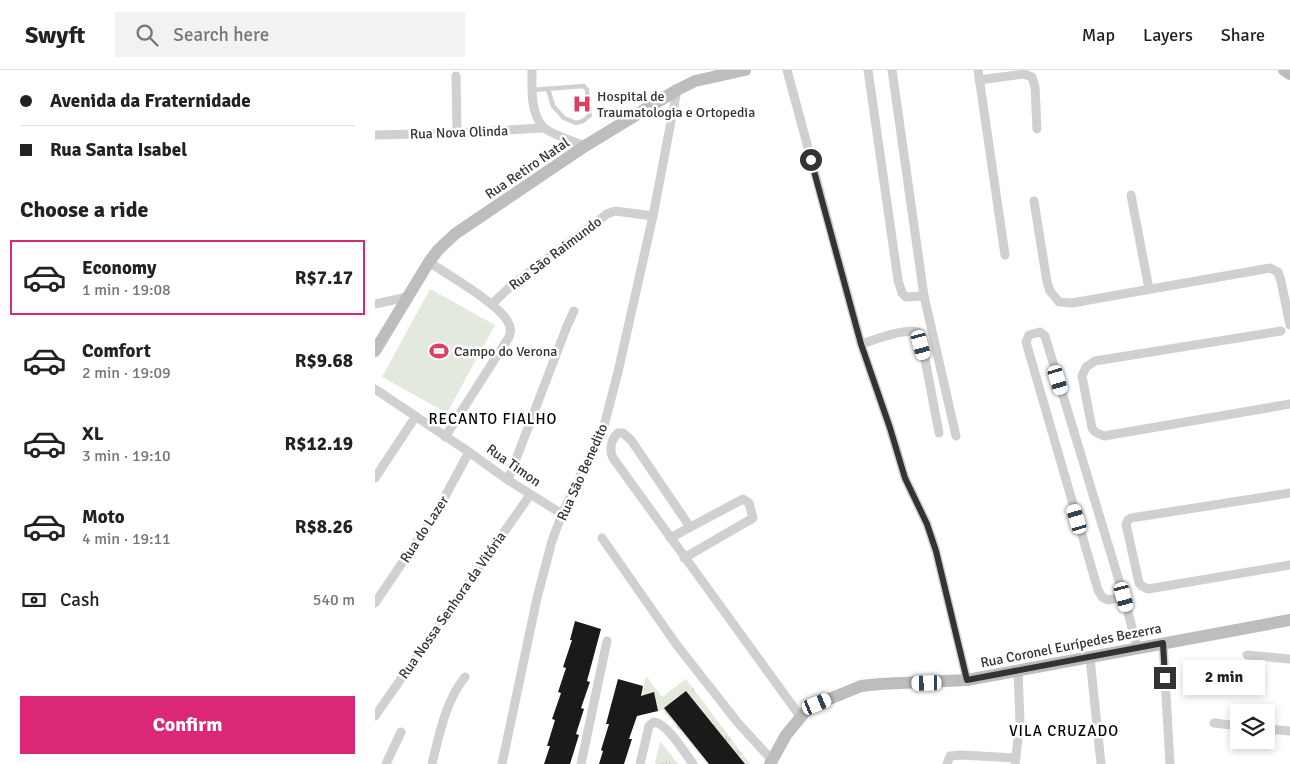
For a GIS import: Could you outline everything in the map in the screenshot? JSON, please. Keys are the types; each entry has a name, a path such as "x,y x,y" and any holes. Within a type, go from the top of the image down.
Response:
{"street":[{"path":"532,70 532,90 536,114 543,128 585,146"},
{"name":"Rua Retiro Natal","path":"375,351 429,262 438,250 455,234 585,146 677,90 695,76 745,70"},
{"path":"787,70 861,344 905,478 927,524 936,551 967,680"},
{"path":"868,70 898,280 902,293 906,297 924,296"},
{"path":"892,70 924,296 956,436"},
{"path":"978,70 1005,255"},
{"path":"1284,70 1290,74"},
{"path":"979,80 1024,74 1031,77 1035,87 1037,129"},
{"path":"456,76 457,133"},
{"name":"Rua São Benedito","path":"502,764 551,541 604,426 653,216 677,90"},
{"name":"Rua Nova Olinda","path":"375,135 543,128"},
{"path":"1131,195 1149,289"},
{"path":"1034,202 1047,282 1050,291 1059,302 1072,303 1270,268 1277,272 1281,281 1290,325"},
{"name":"Rua São Raimundo","path":"492,304 513,284 607,214 615,211 653,216"},
{"path":"429,262 492,304 509,322 511,327 509,337 445,436"},
{"path":"375,304 407,297"},
{"path":"508,480 574,311"},
{"path":"1281,331 1095,361 1086,367 1082,376 1092,428 1095,432 1104,436 1290,404"},
{"path":"861,344 904,332 918,332 925,358 939,433"},
{"path":"1124,597 1108,600 1102,597 1099,590 1026,342 1029,335 1040,332 1045,336 1124,597 1137,647"},
{"name":"Rua Timon","path":"375,389 530,495 562,514"},
{"path":"375,478 416,416"},
{"path":"690,527 631,440 623,434 618,433 614,436 611,449 613,458 800,716"},
{"name":"Rua do Lazer","path":"375,602 436,513 469,452"},
{"path":"1290,493 1131,518 1126,524 1139,583 1148,589 1290,565"},
{"name":"Rua Nossa Senhora da Vitória","path":"375,716 530,495"},
{"path":"670,538 743,499 749,503 753,518 684,558"},
{"path":"602,538 676,644 771,762"},
{"name":"Rua Coronel Eurípedes Bezerra","path":"771,762 786,734 800,716 817,704 861,686 967,680 1290,620"},
{"path":"581,764 607,641"},
{"path":"1163,643 1170,764"},
{"path":"1247,655 1290,659"},
{"path":"1090,658 1101,764"},
{"path":"947,761 950,756 961,755 1015,761 1020,722 1018,671"},
{"path":"432,764 451,701 458,685 465,677"},
{"path":"640,764 649,726 654,722 658,722 665,727 693,764"},
{"path":"1214,723 1230,725"},
{"path":"1275,730 1290,732"},
{"path":"386,764 401,732"}],"lane":[{"path":"532,90 584,86 587,90 590,115 583,121 575,123 563,118 553,106 548,89"}],"green space":[{"name":"Campo do Verona","path":"430,289 495,325 447,413 382,377"},
{"path":"646,676 662,697 686,679 750,764 707,764 663,710 638,715"},
{"path":"660,741 678,764 655,764"}],"building":[{"path":"575,621 601,629 587,681 590,682 581,708 584,709 576,734 579,735 570,764 544,764 550,746 547,746 555,720 552,719 561,693 558,692 566,668 563,667 572,640 570,640"},
{"path":"618,679 643,686 641,696 654,692 658,711 637,716 629,739 632,739 624,764 599,764 609,724 606,724"},
{"path":"686,691 745,764 709,764 664,708"}],"place":[{"name":"Hospital de Traumatologia e Ortopedia","path":"582,104"},
{"name":"Campo do Verona","path":"439,351"}],"district":[{"name":"RECANTO FIALHO","path":"493,419"},
{"name":"VILA CRUZADO","path":"1064,731"}],"route":[{"path":"811,160 861,344 905,478 927,524 936,551 967,680 1163,643 1165,678"}]}
